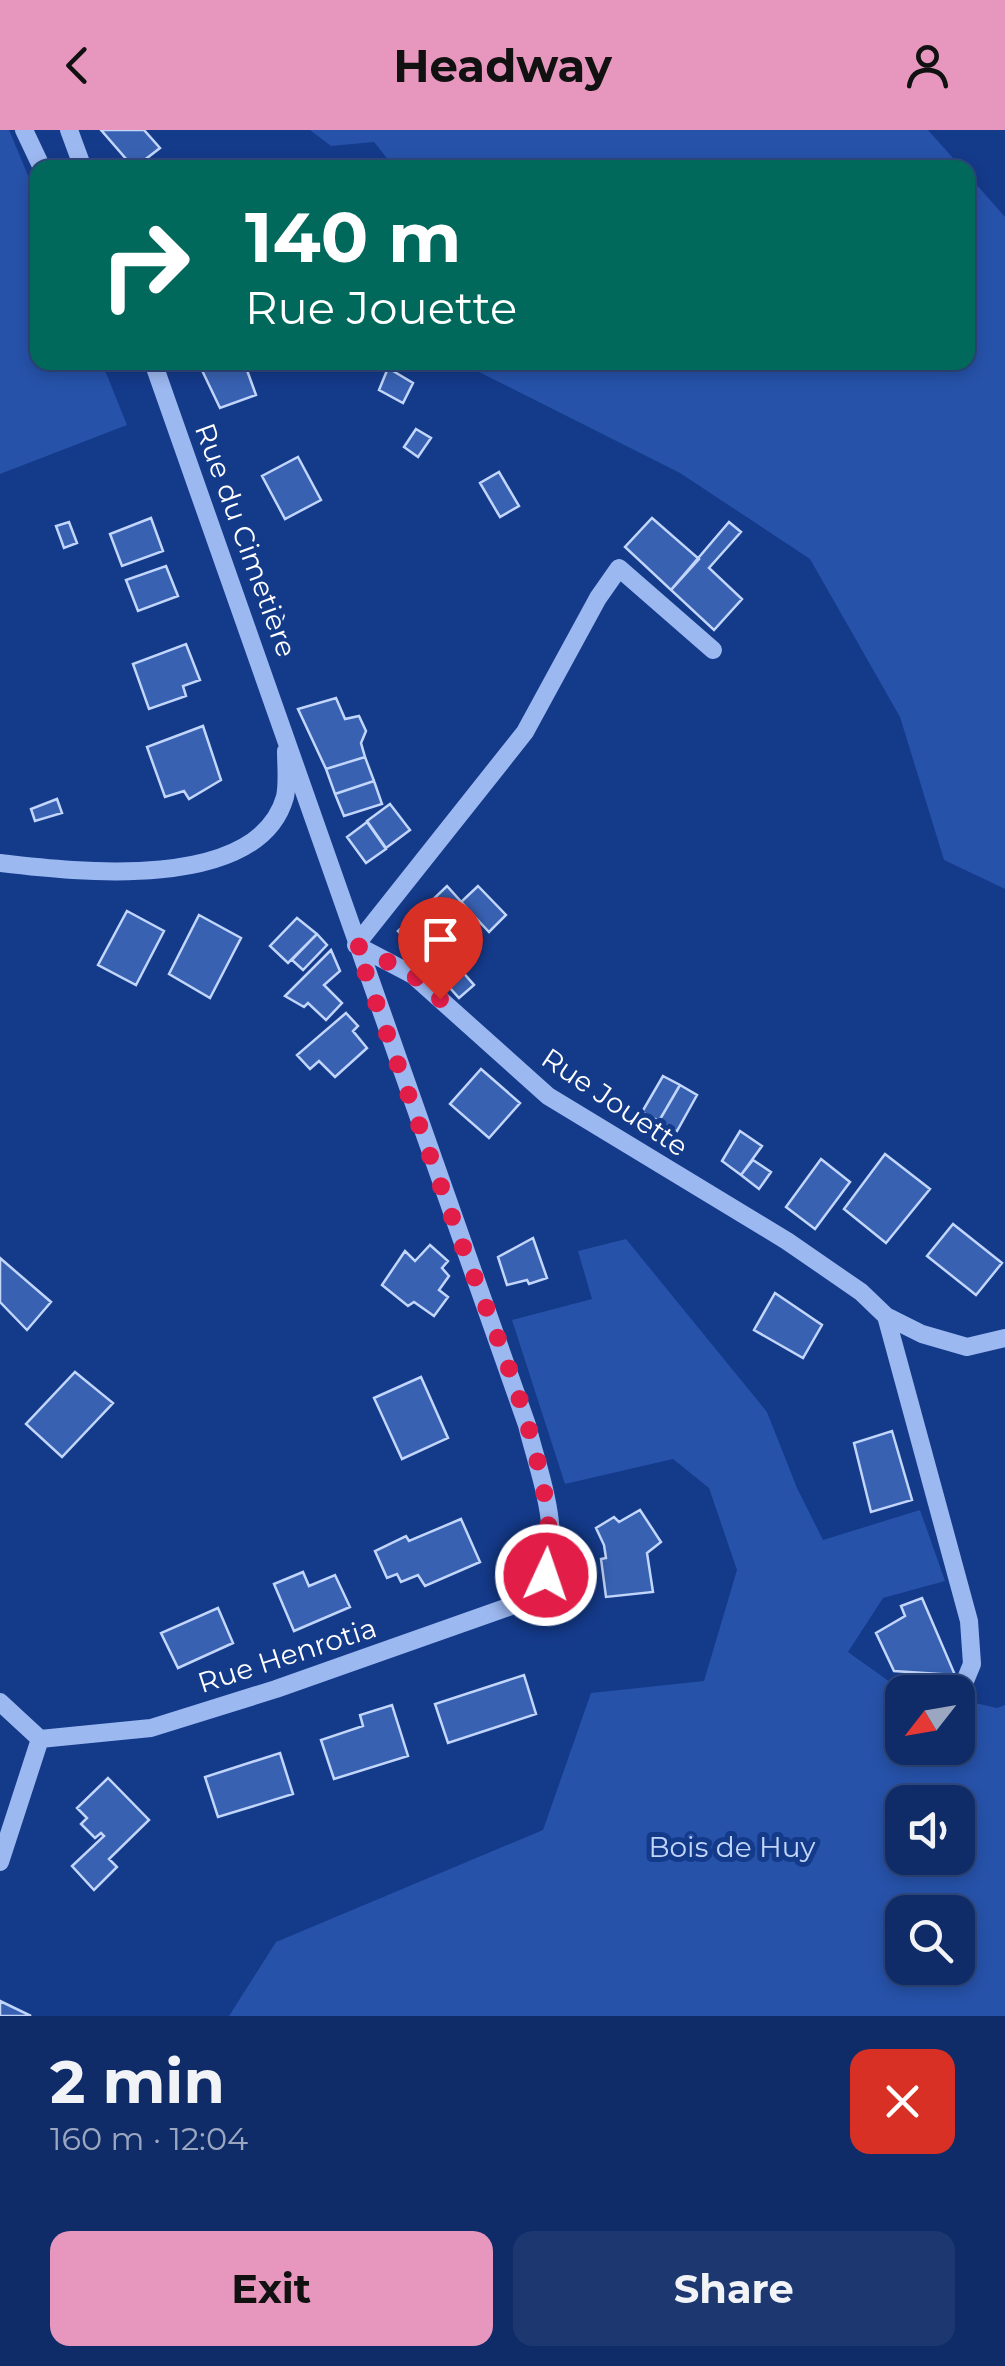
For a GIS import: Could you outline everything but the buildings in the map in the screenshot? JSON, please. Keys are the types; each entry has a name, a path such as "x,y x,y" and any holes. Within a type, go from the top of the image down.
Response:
{"street":[{"path":"24,130 38,160"},
{"path":"69,130 80,160"},
{"name":"Rue du Cimetière","path":"155,370 287,735"},
{"path":"356,945 525,732 598,598 619,568 713,650"},
{"path":"0,863 55,869 135,869 198,865 241,852 270,826 285,796 287,735"},
{"path":"287,735 356,945"},
{"name":"Rue Jouette","path":"356,945 413,975 548,1096 787,1241 861,1292 886,1316 922,1334 967,1347 1005,1338"},
{"name":"Rue Henrotia","path":"40,1739 150,1728 514,1605 540,1587 551,1552 548,1512 526,1425 356,945"},
{"path":"886,1316 969,1621 972,1664 967,1675"},
{"path":"0,1702 40,1739 0,1862"}],"green space":[{"path":"0,130 9,130 30,180 30,370 105,370 127,425 0,474"},
{"path":"310,130 928,130 955,160 388,160 374,142 331,146"},
{"path":"975,183 1005,217 1005,889 944,860 900,717 810,559 680,473 475,370 975,370"},
{"name":"Bois de Huy","path":"626,1239 767,1412 823,1540 920,1510 945,1581 883,1598 848,1652 885,1678 885,1765 975,1765 975,1703 997,1708 1005,1705 1005,2016 229,2016 276,1942 543,1830 591,1693 704,1681 737,1570 709,1488 673,1459 565,1484 512,1320 592,1299 578,1251"}],"route":[{"path":"440,999 413,975 356,945 526,1425 548,1512 551,1552 546,1575"}]}
